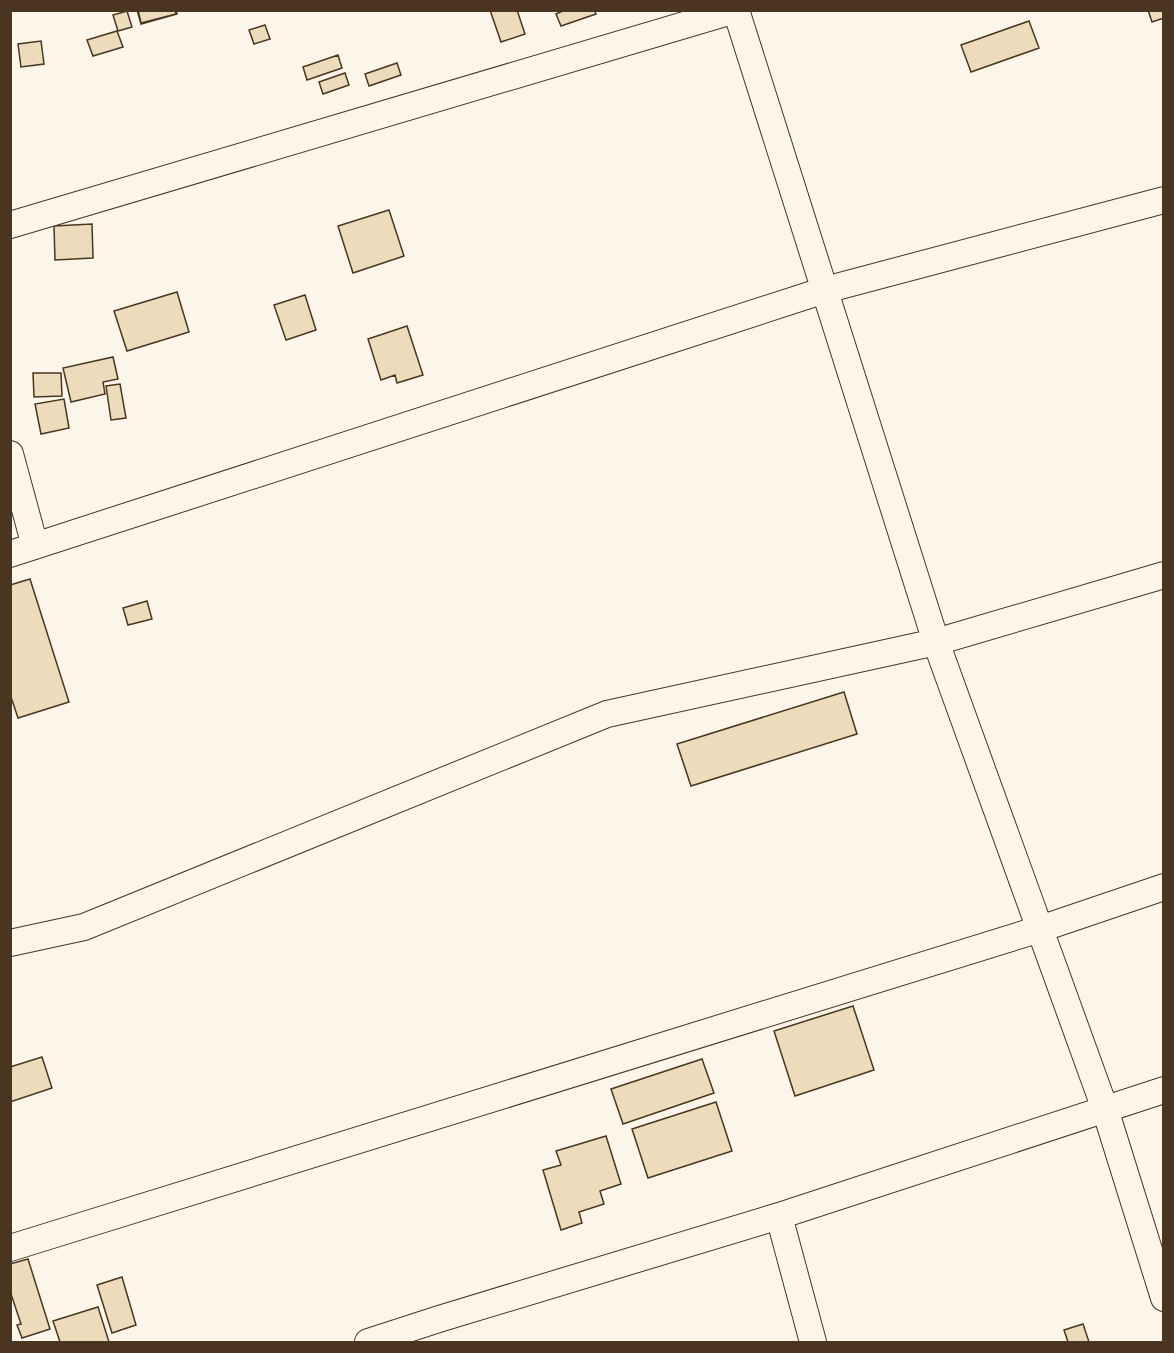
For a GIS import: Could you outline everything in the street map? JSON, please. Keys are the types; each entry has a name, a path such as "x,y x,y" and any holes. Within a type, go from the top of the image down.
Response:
{"street":[{"path":"10,225 735,10 936,642 1105,1109 1164,1298"},
{"path":"10,554 825,290 1164,200"},
{"path":"10,454 35,546"},
{"path":"10,943 84,927 607,714 936,642 1164,575"},
{"path":"10,1248 1040,929 1164,887"},
{"path":"368,1342 779,1216 1164,1090"},
{"path":"779,1216 813,1342"}],"building":[{"path":"137,10 176,10 177,14 141,24"},
{"path":"138,10 175,10 176,14 141,23"},
{"path":"490,10 517,10 525,34 501,42"},
{"path":"565,10 594,10 596,14 561,26 556,14"},
{"path":"1148,10 1164,10 1164,18 1152,22"},
{"path":"127,11 132,27 118,31 113,15"},
{"path":"1029,21 1039,48 971,72 961,45"},
{"path":"265,25 270,39 254,44 249,30"},
{"path":"117,31 123,47 93,56 87,40"},
{"path":"41,41 44,64 21,67 18,44"},
{"path":"338,55 342,68 307,80 303,67"},
{"path":"397,63 401,75 369,86 365,74"},
{"path":"345,73 349,85 323,94 319,82"},
{"path":"389,210 404,256 353,273 338,226"},
{"path":"92,224 93,258 55,260 54,226"},
{"path":"177,292 189,332 127,351 114,311"},
{"path":"305,295 316,330 286,340 274,305"},
{"path":"407,326 423,375 397,383 395,375 381,380 368,339"},
{"path":"113,357 118,379 103,382 105,394 71,402 63,368"},
{"path":"33,373 61,373 62,396 34,397"},
{"path":"120,384 126,418 111,420 106,386"},
{"path":"64,399 69,428 41,434 35,404"},
{"path":"30,579 69,702 18,718 10,694 10,585"},
{"path":"147,601 152,619 128,625 123,608"},
{"path":"844,692 857,734 691,786 677,744"},
{"path":"853,1006 874,1070 795,1096 774,1031"},
{"path":"42,1057 52,1088 10,1102 10,1067"},
{"path":"702,1059 714,1093 623,1124 611,1089"},
{"path":"716,1102 732,1151 648,1178 632,1129"},
{"path":"606,1136 621,1184 600,1191 604,1204 579,1212 582,1223 561,1230 543,1170 561,1165 556,1151"},
{"path":"28,1259 50,1329 22,1338 17,1325 21,1324 10,1291 10,1264"},
{"path":"122,1277 136,1325 112,1333 97,1285"},
{"path":"98,1307 109,1342 60,1342 53,1321"},
{"path":"1083,1324 1089,1342 1068,1342 1064,1330"}]}
